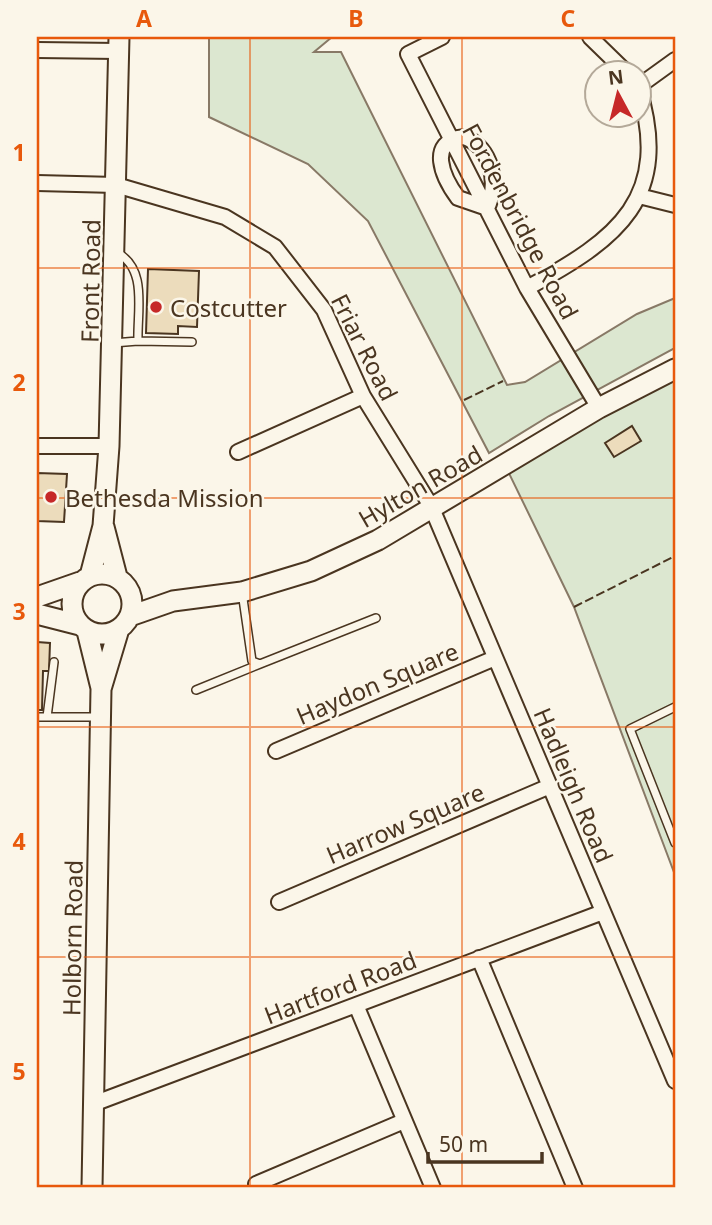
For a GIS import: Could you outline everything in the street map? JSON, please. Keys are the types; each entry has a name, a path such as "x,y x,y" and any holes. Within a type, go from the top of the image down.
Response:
{"main road":[{"name":"Front Road","path":"85,579 103,526 109,446 118,44"},
{"name":"Hylton Road","path":"124,622 173,601 242,592 311,571 378,540 431,506 600,408 675,369"},
{"name":"Front Road","path":"103,526 123,583"},
{"path":"37,597 104,573 123,583 132,607 124,622 109,634 37,614"},
{"path":"84,628 71,604 85,579"},
{"name":"Hylton Road","path":"123,583 173,601"},
{"name":"Holborn Road","path":"92,1188 101,689 124,622"},
{"name":"Holborn Road","path":"84,628 101,689"}],"street":[{"name":"Fordenbridge Road","path":"442,37 408,54 527,288 600,408"},
{"path":"590,37 614,60"},
{"path":"37,50 118,44"},
{"path":"652,77 675,60"},
{"path":"527,288 601,244 627,217 639,196 649,145 646,130"},
{"path":"451,139 471,140 484,154 495,181 487,208 466,203 454,192 440,159 444,145 451,139"},
{"name":"Friar Road","path":"37,183 116,185 225,217 275,247 324,310 363,397 431,506"},
{"path":"639,196 675,205"},
{"path":"239,452 363,397"},
{"path":"37,446 109,446"},
{"name":"Hadleigh Road","path":"431,506 675,1081"},
{"name":"Haydon Square","path":"276,751 495,658"},
{"name":"Harrow Square","path":"279,902 550,786"},
{"name":"Hartford Road","path":"93,1104 603,912"},
{"path":"479,958 575,1188"},
{"path":"356,1005 433,1188"},
{"path":"256,1184 404,1121"}],"lane":[{"path":"115,252 128,258 137,273 138,341"},
{"path":"113,344 138,341 192,342"},
{"path":"242,592 252,661 260,664"},
{"path":"196,690 376,618"},
{"path":"47,717 54,662"},
{"path":"675,708 629,729 675,843"},
{"path":"37,717 100,718"}],"green space":[{"path":"209,37 332,37 314,52 341,52 507,385 525,382 637,314 675,298 675,348 549,416 489,453 368,221 308,164 209,117"},
{"path":"675,369 675,875 574,607 505,465"}],"building":[{"path":"148,269 199,271 197,327 178,326 178,334 146,333"},
{"path":"632,426 641,441 614,457 605,443"},
{"name":"Bethesda Mission","path":"37,473 67,474 64,522 37,521"},
{"path":"37,642 50,643 49,671 43,671 42,710 37,710"}],"fence":[{"path":"464,400 503,381"},
{"path":"574,607 675,556"}],"place":[{"name":"Costcutter","path":"156,307"},
{"name":"Bethesda Mission","path":"51,497"}]}
